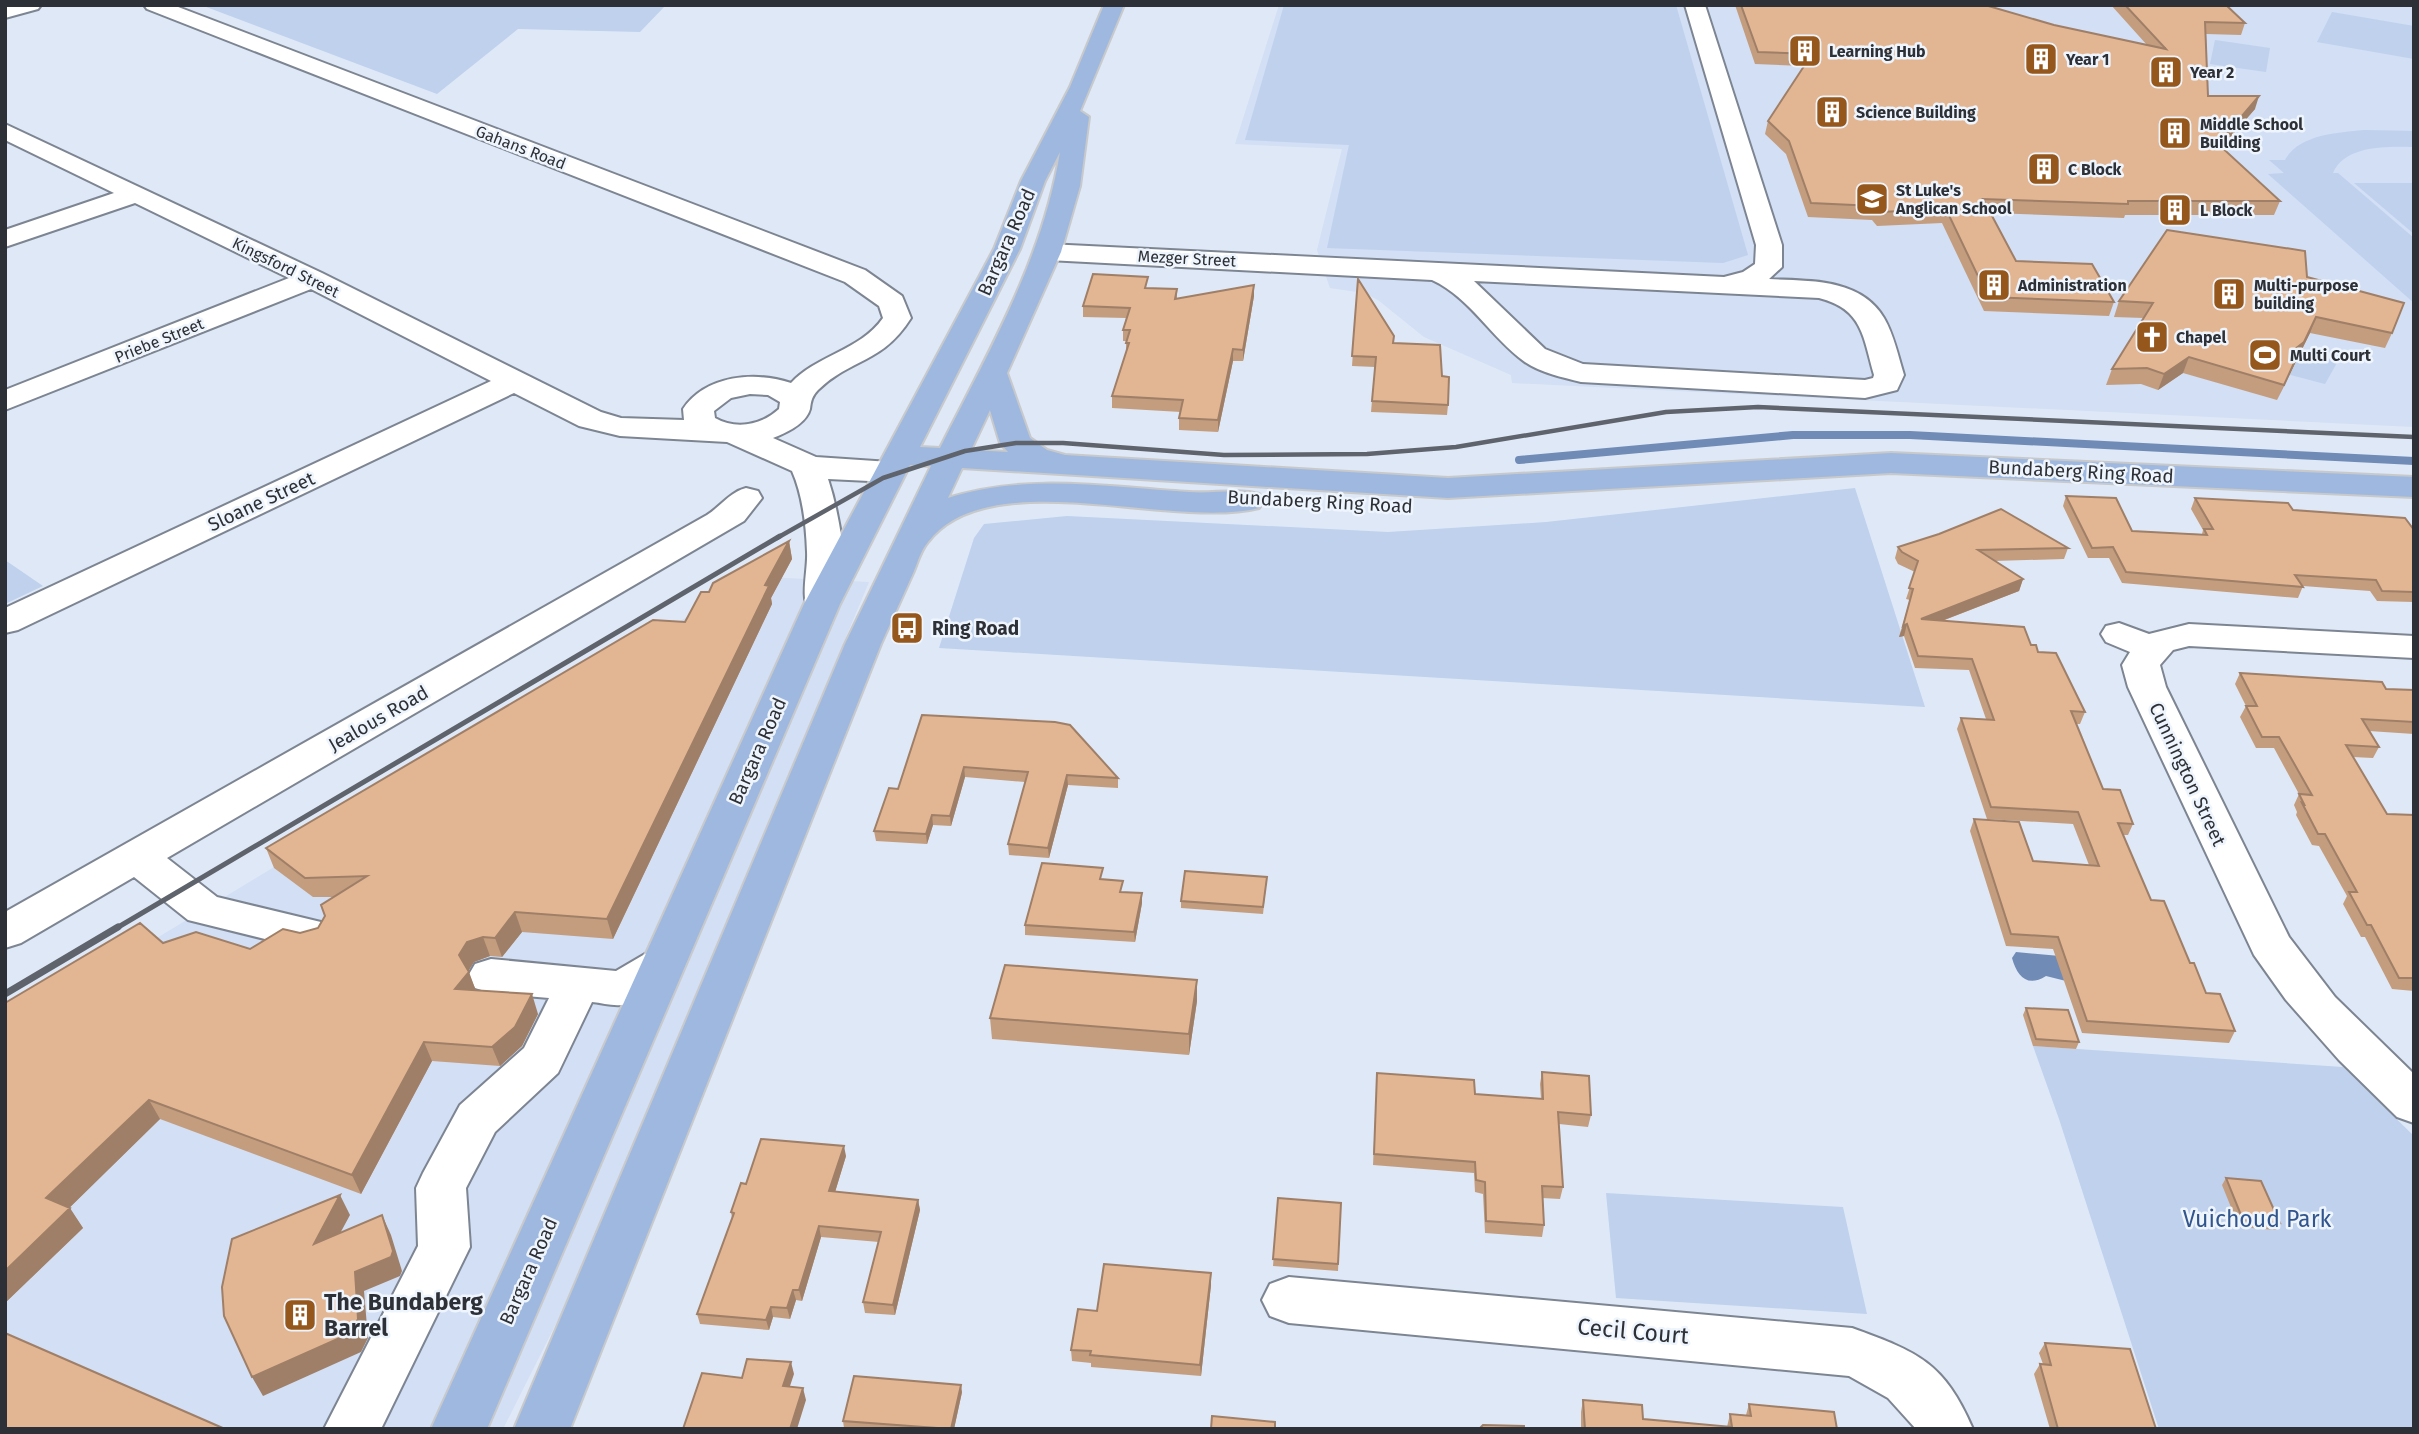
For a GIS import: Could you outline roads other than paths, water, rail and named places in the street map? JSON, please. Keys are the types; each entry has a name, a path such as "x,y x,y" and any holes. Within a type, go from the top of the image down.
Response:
{"main road":[{"name":"Bargara Road","path":"459,1429 822,604 1007,249 1033,181 1081,88 1114,5"},
{"name":"Bargara Road","path":"542,1429 850,676 911,539 993,374 1048,252 1067,186 1081,88"},
{"path":"1007,249 1048,252"},
{"path":"993,374 1019,448 1036,457 1070,466"},
{"name":"Bundaberg Ring Road","path":"895,463 1184,489 1247,501 1365,507 1514,503 1650,489 1749,470"},
{"name":"Bundaberg Ring Road","path":"947,466 1070,466 1448,488 1830,465 1938,464 2414,487"},
{"path":"911,539 926,524 950,509 987,498 1053,492 1201,503 1247,501"}],"street":[{"path":"5,12 32,5"},
{"name":"Gahans Road","path":"154,5 855,276 885,296"},
{"path":"1695,5 1769,245 1768,267 1762,274 1729,284"},
{"name":"Kingsford Street","path":"5,131 609,425 722,432"},
{"path":"5,239 137,194"},
{"path":"1409,268 1439,273 1459,282 1535,355 1581,373 1865,388 1885,384 1889,375 1867,311 1853,299 1811,282 1769,245"},
{"name":"Mezger Street","path":"1048,252 1409,268"},
{"path":"1409,268 1807,288 1837,293"},
{"name":"Priebe Street","path":"5,401 312,279"},
{"path":"885,296 889,304 885,320 856,344 794,373 723,391 703,402 698,409 700,422 722,432 756,440 783,456 805,464 843,470 895,463"},
{"path":"722,432 751,433 773,427 794,406 808,383 866,349 887,333 894,325 897,312 885,296"},
{"name":"Sloane Street","path":"5,622 517,380"},
{"path":"750,386 787,392 794,406 793,420 798,431 814,443 895,463"},
{"name":"Kingsford Street","path":"566,405 600,414 640,418 665,416 703,402"},
{"path":"805,464 817,488 826,576 822,604"},
{"name":"Jealous Road","path":"5,932 719,522 732,514 746,498"},
{"name":"Cunnington Street","path":"2414,647 2189,635 2135,641 2143,678 2270,944 2293,980 2325,1017 2414,1104"},
{"path":"137,857 203,909 309,934"},
{"path":"491,976 622,988 661,966"},
{"path":"352,1429 444,1247 441,1188 477,1119 541,1060 578,985"},
{"name":"Cecil Court","path":"1289,1300 1852,1352 1882,1364 1906,1378 1928,1398 1945,1429"}],"waterway":[{"path":"1519,460 1793,435 1910,435 2414,461"}],"railway":[{"path":"777,538 883,478 965,451 1016,443 1063,443 1224,455 1367,454 1456,447 1666,412 1758,407 2414,437"},
{"path":"115,929 780,536"},
{"path":"5,994 118,927"}],"place":[{"name":"Learning Hub","path":"1805,51"},
{"name":"Year 1","path":"2041,59"},
{"name":"Year 2","path":"2166,72"},
{"name":"Science Building","path":"1832,112"},
{"name":"Middle School Building","path":"2175,133"},
{"name":"C Block","path":"2044,169"},
{"name":"St Luke's Anglican School","path":"1872,199"},
{"name":"L Block","path":"2175,210"},
{"name":"Administration","path":"1994,285"},
{"name":"Multi-purpose building","path":"2229,294"},
{"name":"Chapel","path":"2152,337"},
{"name":"Multi Court","path":"2265,355"},
{"name":"Ring Road","path":"907,628"},
{"name":"The Bundaberg Barrel","path":"300,1315"}],"park label":[{"name":"Vuichoud Park","path":"2257,1219"}]}
